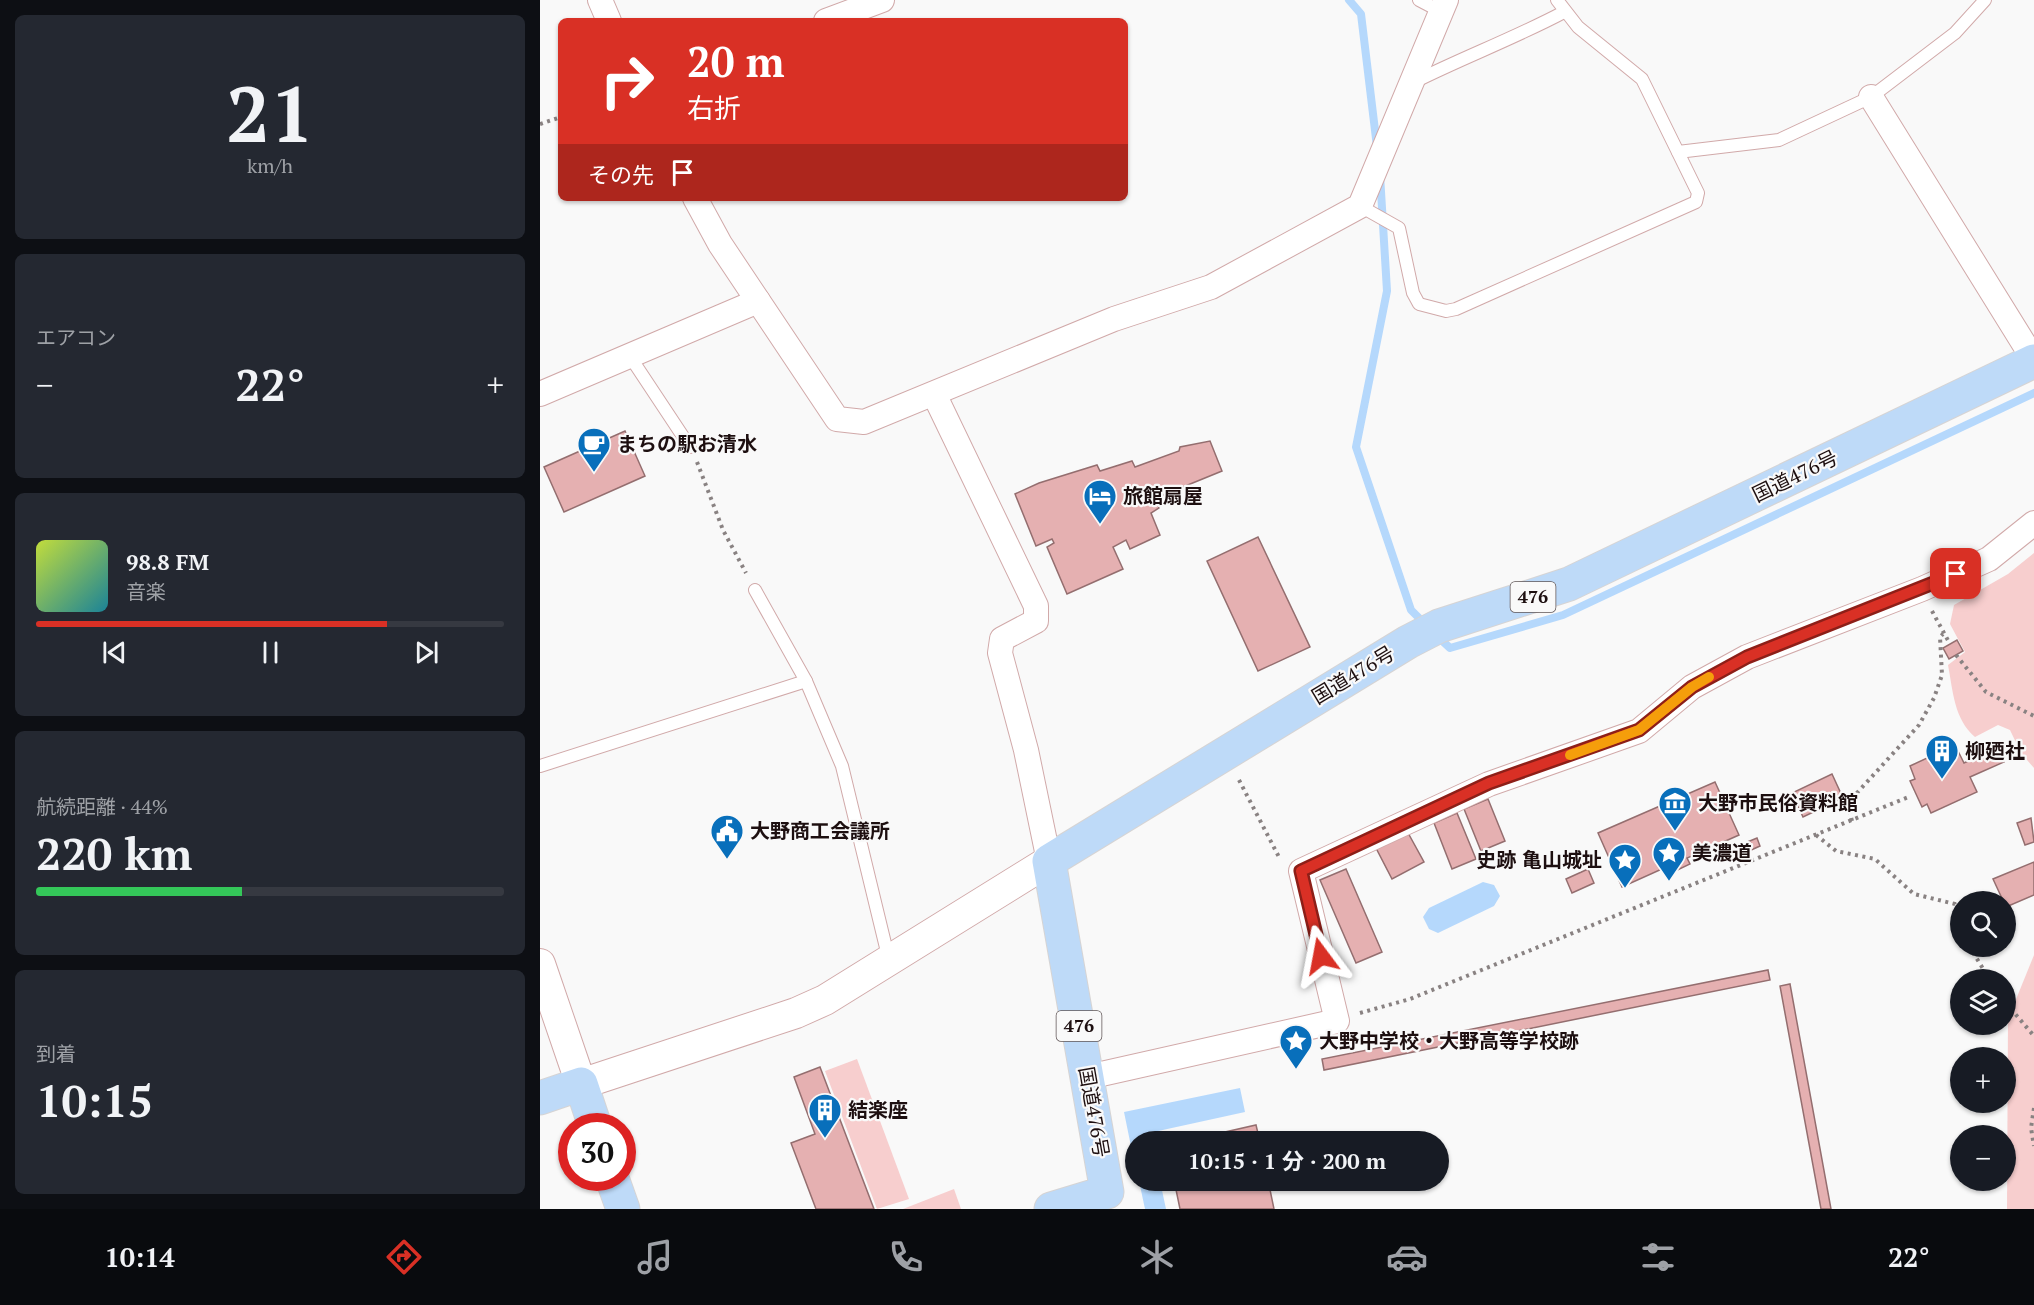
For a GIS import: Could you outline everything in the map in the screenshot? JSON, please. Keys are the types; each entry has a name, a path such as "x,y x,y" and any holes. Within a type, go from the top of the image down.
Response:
{"highway":[{"name":"国道476号","path":"1051,1209 1109,1200 1049,861 1408,642 1439,626 1569,584 2034,360"},
{"path":"540,1098 581,1084 591,1113"},
{"path":"616,1191 622,1209"}],"street":[{"path":"600,0 608,18"},
{"path":"831,18 855,5 882,0"},
{"path":"697,201 720,244 837,419 864,422 1114,319 1211,287 1360,206 1413,82 1435,4"},
{"path":"1871,97 2034,360"},
{"path":"540,394 758,301"},
{"path":"540,964 581,1084 796,1012 825,1000 1049,861 1026,750 1000,653 1002,639 1036,621 1036,606 934,394"},
{"path":"1088,1077 1337,1021 1301,871 1489,783 1639,730 1692,687 1747,657 1922,590 1989,559 2034,523"}],"lane":[{"path":"1360,206 1399,228 1413,293 1419,304 1446,311 1456,309 1696,202 1698,193 1642,79 1564,12 1557,0"},
{"path":"1678,152 1779,140 1871,97 1955,33 1985,0"},
{"path":"1413,82 1469,55 1516,37 1564,12"},
{"path":"629,355 690,447"},
{"path":"755,590 806,681 842,766 890,961"},
{"path":"540,766 806,681"}],"path":[{"path":"540,124 558,118"},
{"path":"690,447 703,472 723,530 755,590"},
{"path":"1922,590 1950,645"},
{"path":"1852,821 1849,809 1856,794 1919,726 1934,698 1942,675 1940,637 1943,634"},
{"path":"1956,655 1986,692 2034,716"},
{"path":"1225,754 1283,863 1301,871"},
{"path":"1337,1021 1410,999 1911,796"},
{"path":"1816,835 1836,851 1875,859 1914,894 1950,903"},
{"path":"2016,1015 2034,1036"},
{"path":"2034,1108 2031,1128 2034,1146"}],"shaded area":[{"path":"2034,553 2034,768 2021,753 2010,730 1998,725 1975,737 1968,730 1956,704 1948,665 1965,652 1950,624 1954,605 2008,574"},
{"path":"2034,955 2034,1209 2007,1209 2007,1191 2016,1191 2016,1125 2007,1125 2008,1113 2016,1113 2016,1047 2008,1047 2008,1035 2016,1035 2016,999"},
{"path":"857,1059 909,1199 877,1209 825,1071"},
{"path":"954,1189 961,1209 903,1209"}],"water":[{"path":"1483,882 1494,885 1500,896 1494,906 1438,933 1429,929 1423,917 1429,908"},
{"path":"1240,1088 1245,1112 1158,1131 1128,1131 1124,1112"},
{"path":"1141,1191 1162,1191 1166,1209 1145,1209"}],"building":[{"path":"625,431 645,476 564,512 544,467"},
{"path":"1210,441 1222,471 1156,498 1159,508 1151,513 1160,535 1130,549 1126,540 1113,547 1123,569 1067,594 1047,547 1054,543 1052,539 1036,546 1015,494 1039,483 1097,465 1100,471 1132,461 1135,467 1179,451 1180,447"},
{"path":"1258,537 1310,647 1258,671 1207,561"},
{"path":"1957,640 1963,651 1949,659 1943,648"},
{"name":"柳廼社","path":"1955,745 1964,763 1997,748 2004,762 1970,777 1977,792 1931,813 1927,804 1922,807 1910,781 1915,779 1910,766"},
{"path":"1832,774 1843,798 1803,817 1792,793"},
{"path":"1715,782 1739,835 1687,858 1690,864 1667,875 1664,868 1622,887 1598,833"},
{"path":"1488,799 1505,841 1481,851 1464,809"},
{"path":"1457,813 1476,859 1452,869 1434,823"},
{"path":"2031,818 2034,842 2025,845 2017,823"},
{"path":"1407,831 1424,862 1392,879 1376,848"},
{"path":"1757,838 1760,846 1749,851 1745,843"},
{"path":"2034,862 2034,895 2016,903 2016,891 1999,891 1993,879"},
{"path":"1346,869 1382,952 1356,963 1320,880"},
{"path":"1588,869 1594,883 1572,893 1566,879"},
{"path":"1768,970 1770,980 1324,1070 1322,1059"},
{"path":"1790,984 1831,1209 1821,1209 1780,986"},
{"name":"結楽座","path":"820,1067 874,1209 816,1209 791,1143 815,1134 794,1077"},
{"path":"1256,1125 1257,1131 1230,1131"},
{"path":"1176,1191 1270,1191 1274,1209 1180,1209"}],"waterway":[{"path":"1349,0 1361,14 1377,147"},
{"path":"1380,175 1387,291 1356,447 1411,610 1425,624"},
{"path":"1436,635 1450,648 1563,615 2034,393"}],"slow traffic":[{"path":"1570,755 1639,730 1692,687 1709,677"}],"place":[{"name":"まちの駅お清水","path":"594,473"},
{"name":"旅館扇屋","path":"1100,525"},
{"name":"柳廼社","path":"1942,780"},
{"name":"大野市民俗資料館","path":"1675,832"},
{"name":"大野商工会議所","path":"727,860"},
{"name":"美濃道","path":"1669,882"},
{"name":"史跡 亀山城址","path":"1625,889"},
{"name":"大野中学校・大野高等学校跡","path":"1296,1070"},
{"name":"結楽座","path":"825,1139"}],"route":[{"path":"1321,956 1301,871 1489,783 1639,730 1692,687 1747,657 1922,590 1956,574"}]}
